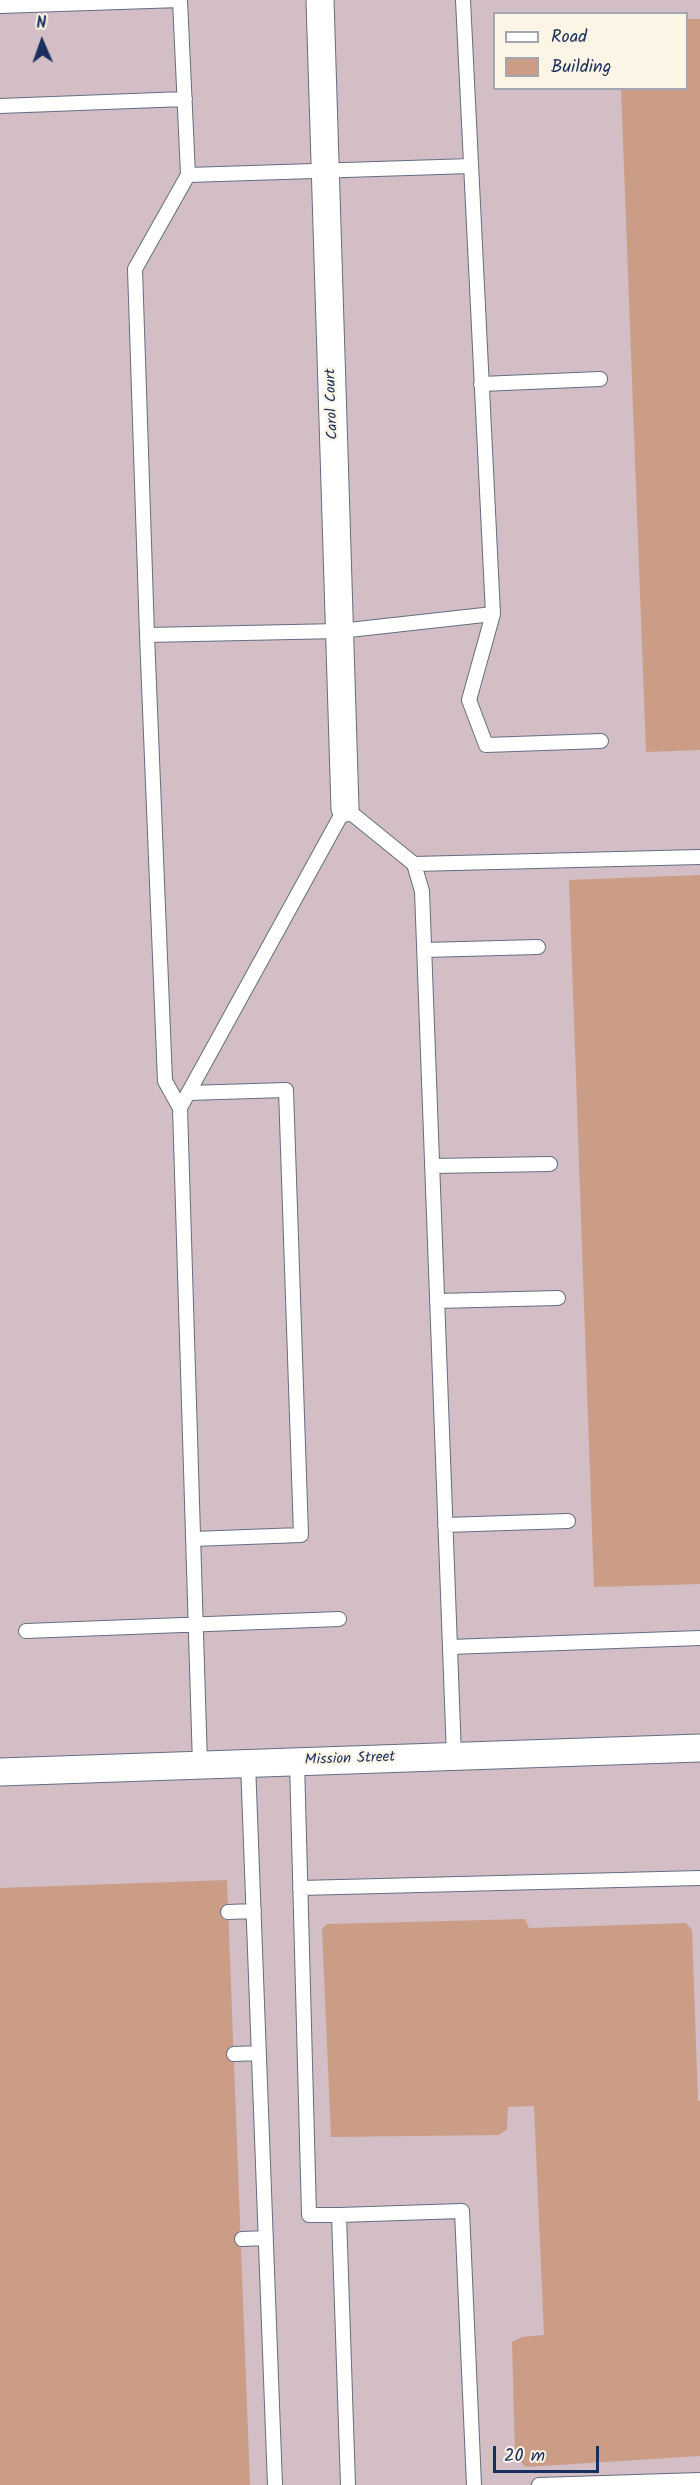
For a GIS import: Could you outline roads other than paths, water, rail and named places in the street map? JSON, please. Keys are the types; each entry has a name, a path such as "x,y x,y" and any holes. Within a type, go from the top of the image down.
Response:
{"street":[{"name":"Carol Court","path":"320,0 345,808"},
{"name":"Mission Street","path":"0,1772 700,1748"}],"lane":[{"path":"0,6 180,0 188,175 135,269 165,1081 180,1108 200,1765"},
{"path":"463,0 492,614 470,700 486,745 601,741"},
{"path":"0,106 185,99"},
{"path":"188,175 471,166"},
{"path":"481,384 600,379"},
{"path":"147,635 340,631 492,614"},
{"path":"180,1108 345,808 414,864 422,891 454,1756"},
{"path":"414,864 700,857"},
{"path":"424,950 538,947"},
{"path":"188,1093 286,1090 301,1535 193,1539"},
{"path":"432,1166 550,1164"},
{"path":"437,1301 558,1298"},
{"path":"445,1525 568,1521"},
{"path":"26,1631 339,1619"},
{"path":"450,1647 700,1638"},
{"path":"297,1762 309,2215 462,2211 474,2485"},
{"path":"248,1763 275,2485"},
{"path":"300,1888 700,1878"},
{"path":"228,1912 254,1911"},
{"path":"234,2054 259,2053"},
{"path":"339,2215 348,2485"},
{"path":"242,2239 266,2238"},
{"path":"539,2485 700,2480"}]}
